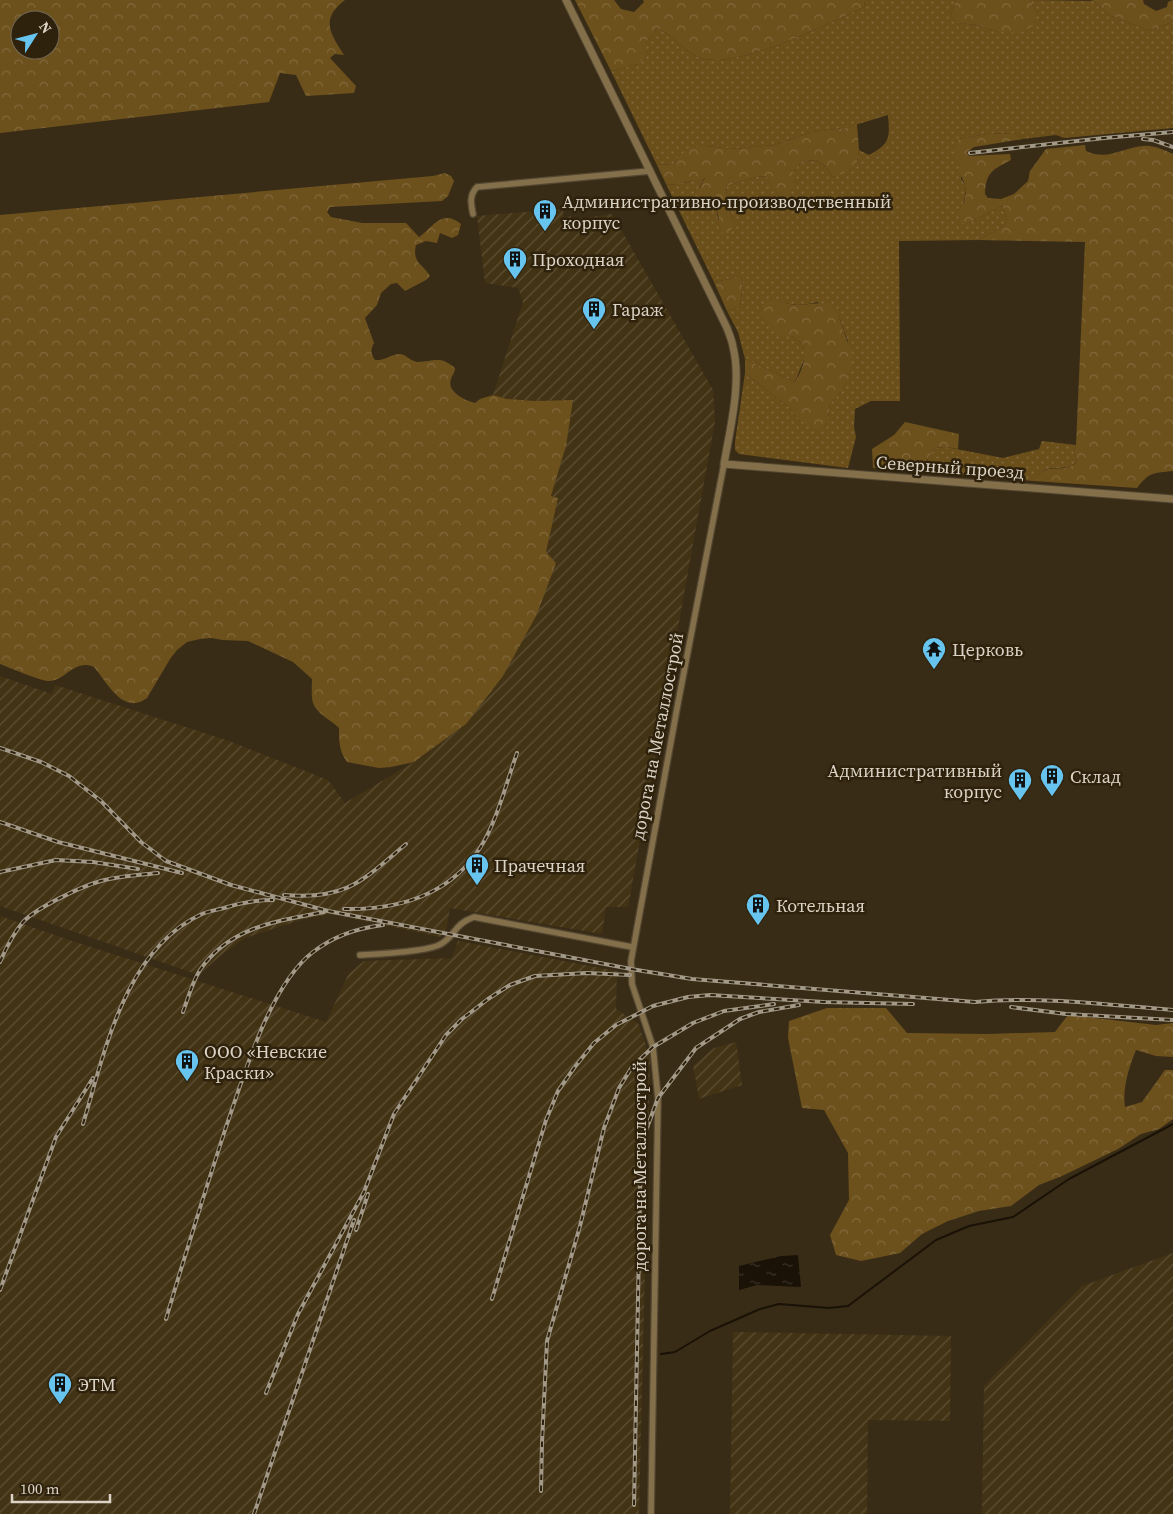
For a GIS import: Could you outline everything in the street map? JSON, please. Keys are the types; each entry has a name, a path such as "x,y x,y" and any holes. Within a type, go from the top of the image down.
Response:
{"street":[{"name":"дорога на Металлострой","path":"566,0 724,320 734,348 736,368 735,394 724,464 632,947 632,984 653,1047 658,1098 651,1514"},
{"path":"473,214 471,199 473,191 477,187 650,171"},
{"name":"Северный проезд","path":"724,464 1173,500"},
{"path":"360,956 431,948 442,943 464,921 474,917 632,947"}],"shaded area":[{"path":"865,0 956,0 951,14 958,23 978,25 996,31 1037,13 1030,0 1094,1 1109,15 1148,30 1173,22 1173,128 1064,138 1056,135 1023,139 1014,133 987,134 959,139 962,164 961,179 966,191 963,203 969,223 1002,206 1007,218 1004,226 978,240 899,241 900,401 871,401 855,409 854,427 856,437 848,468 739,454 735,450 735,442 745,373 789,407 796,417 828,418 830,404 841,392 848,341 838,315 817,302 797,305 777,300 792,336 803,344 805,357 795,382 745,359 738,332 727,311 740,307 743,282 739,275 714,282 666,184 681,183 705,177 699,188 701,205 716,206 718,219 734,225 728,205 726,186 756,177 767,176 772,182 792,173 802,161 817,160 824,165 833,177 857,163 859,150 869,155 885,144 889,129 888,115 845,128 812,132 775,145 732,149 707,146 679,156 673,164 657,165 611,71 638,64 646,42 657,28 668,34 689,52 701,58 717,60 737,57 783,43 864,7"},
{"path":"563,209 564,217 571,216 571,220 612,214 713,390 715,421 628,907 606,907 602,934 450,908 447,926 441,937 331,914 304,919 245,938 220,956 199,975 0,906 0,676 52,694 55,685 229,741 328,780 345,803 424,756 466,724 503,676 542,603 546,552 558,498 551,496 566,446 573,400 535,401 507,399 493,395 523,302 518,288 485,283 477,216"},
{"path":"1042,441 1076,445 1074,451 1077,462 1071,466 1044,471 1034,481 925,472 925,464 934,448 946,447 1003,458 1039,449"},
{"path":"0,916 326,1022 349,973 364,961 452,958 458,941 617,971 616,1009 638,1023 650,1057 639,1514 0,1514"},
{"path":"736,1042 742,1085 699,1099 693,1066 714,1048"},
{"path":"1173,1253 1173,1514 982,1514 984,1386 1082,1286"},
{"path":"733,1332 951,1336 950,1421 868,1420 867,1514 730,1514"}],"green space":[{"path":"0,0 345,0 337,7 330,20 332,33 344,55 335,54 330,58 356,86 354,93 306,96 296,75 280,73 269,102 0,133"},
{"path":"575,0 614,0 621,9 634,12 644,2 643,0 865,0 864,7 783,43 737,57 717,60 701,58 689,52 668,34 657,28 646,42 645,57 638,64 611,71"},
{"path":"956,0 1030,0 1037,13 1033,26 1019,33 996,31 978,25 957,23 951,14"},
{"path":"1090,0 1143,0 1144,4 1156,11 1167,7 1168,2 1173,0 1173,22 1148,30 1109,15 1094,1"},
{"path":"857,124 859,150 857,163 844,173 833,177 824,165 817,160 802,161 792,173 795,186 787,196 781,197 766,176 726,186 728,205 734,225 728,234 722,233 716,206 701,205 694,198 705,178 681,184 666,184 657,165 673,164 679,156 692,148 707,146 732,149 775,145 812,132 845,128"},
{"path":"1014,133 1023,139 974,147 967,152 969,156 1010,154 1011,160 995,169 989,176 985,194 988,198 1001,199 1014,194 1028,181 1030,171 1046,149 1085,145 1086,151 1101,155 1147,146 1173,154 1173,471 1152,474 1137,488 1034,481 1044,471 1065,468 1077,462 1074,451 1076,445 1085,242 978,240 1004,226 1007,218 1002,206 969,223 961,223 960,215 966,191 958,168 962,164 954,154 959,139 987,134"},
{"path":"445,173 451,176 454,181 448,196 442,201 330,207 327,212 331,217 362,223 406,223 419,237 443,219 448,218 461,224 458,235 452,238 440,233 437,243 426,241 416,245 415,256 430,276 405,291 397,283 391,284 381,293 377,305 365,318 374,343 372,352 375,360 399,354 417,362 441,360 455,368 450,384 454,392 462,398 475,403 480,399 493,395 507,399 535,401 573,400 566,446 551,496 558,498 546,552 556,563 537,614 503,676 466,724 414,762 379,768 347,762 340,746 339,728 321,714 313,703 312,679 293,662 248,641 211,638 187,642 170,659 147,698 130,703 116,695 94,667 81,666 60,678 48,681 0,664 0,215 433,176"},
{"path":"739,275 743,282 740,307 727,311 714,282"},
{"path":"777,300 798,305 830,304 838,315 852,354 851,367 841,392 830,404 828,418 820,430 807,425 796,417 789,407 745,373 745,359 795,382 800,373 804,360 803,344 792,336 778,336 761,316 764,302"},
{"path":"905,422 959,434 958,449 934,448 925,464 925,472 873,468 872,449 894,435"},
{"path":"827,1008 886,1008 907,1033 986,1034 1055,1032 1068,1015 1156,1025 1173,1023 1173,1057 1156,1056 1136,1050 1127,1078 1124,1100 1125,1107 1142,1102 1165,1070 1173,1070 1173,1119 1159,1129 1141,1134 1118,1149 1039,1185 1011,1206 979,1211 948,1221 922,1234 900,1253 861,1261 836,1255 830,1235 849,1200 848,1153 824,1110 802,1108 788,1038 789,1021"}],"water":[{"path":"798,1255 801,1287 757,1285 739,1290 739,1266 781,1256"}],"waterway":[{"path":"661,1354 675,1352 710,1331 760,1309 779,1304 829,1308 848,1306 936,1240 969,1226 1013,1217 1069,1179 1173,1124"}],"railway":[{"path":"970,153 1173,132"},
{"path":"1143,139 1153,140 1173,147"},
{"path":"0,748 41,762 69,776 101,801 141,842 166,861 231,885 328,911 692,979 975,1002 1000,1000 1050,1001 1173,1010"},
{"path":"344,909 364,909 402,903 437,889 453,878 467,864 486,838 496,815 517,753"},
{"path":"0,822 58,842 182,873"},
{"path":"284,895 305,896 323,894 351,886 377,869 406,844"},
{"path":"0,872 56,860 93,862 138,869"},
{"path":"0,962 10,941 23,922 48,904 71,892 101,881 158,873"},
{"path":"83,1124 100,1065 122,1005 136,977 154,951 176,930 202,914 242,903 273,900"},
{"path":"183,1012 192,985 200,970 225,944 255,928 324,912"},
{"path":"166,1319 195,1223 250,1058 271,1009 283,987 297,967 313,952 329,941 364,928 383,925"},
{"path":"266,1393 298,1314 364,1192 394,1114 446,1035 462,1019 488,999 510,985 535,976 587,973 630,975"},
{"path":"492,1299 546,1120 558,1091 594,1043 616,1025 653,1006 688,997 710,995 824,1002 913,1004"},
{"path":"541,1491 547,1341 580,1226 604,1128 619,1088 632,1067 653,1047 693,1023 724,1011 774,1004"},
{"path":"634,1505 641,1144 658,1098 696,1048 740,1019 759,1012 799,1005"},
{"path":"1011,1007 1066,1014 1173,1020"},
{"path":"0,1290 56,1137 93,1078"},
{"path":"356,1230 368,1194"},
{"path":"254,1514 354,1220"}],"place":[{"name":"Административно-производственный корпус","path":"545,232"},
{"name":"Проходная","path":"515,280"},
{"name":"Гараж","path":"594,330"},
{"name":"Церковь","path":"934,670"},
{"name":"Склад","path":"1052,797"},
{"name":"Административный корпус","path":"1020,801"},
{"name":"Прачечная","path":"477,886"},
{"name":"Котельная","path":"758,926"},
{"name":"ООО «Невские Краски»","path":"187,1082"},
{"name":"ЭТМ","path":"60,1405"}]}
